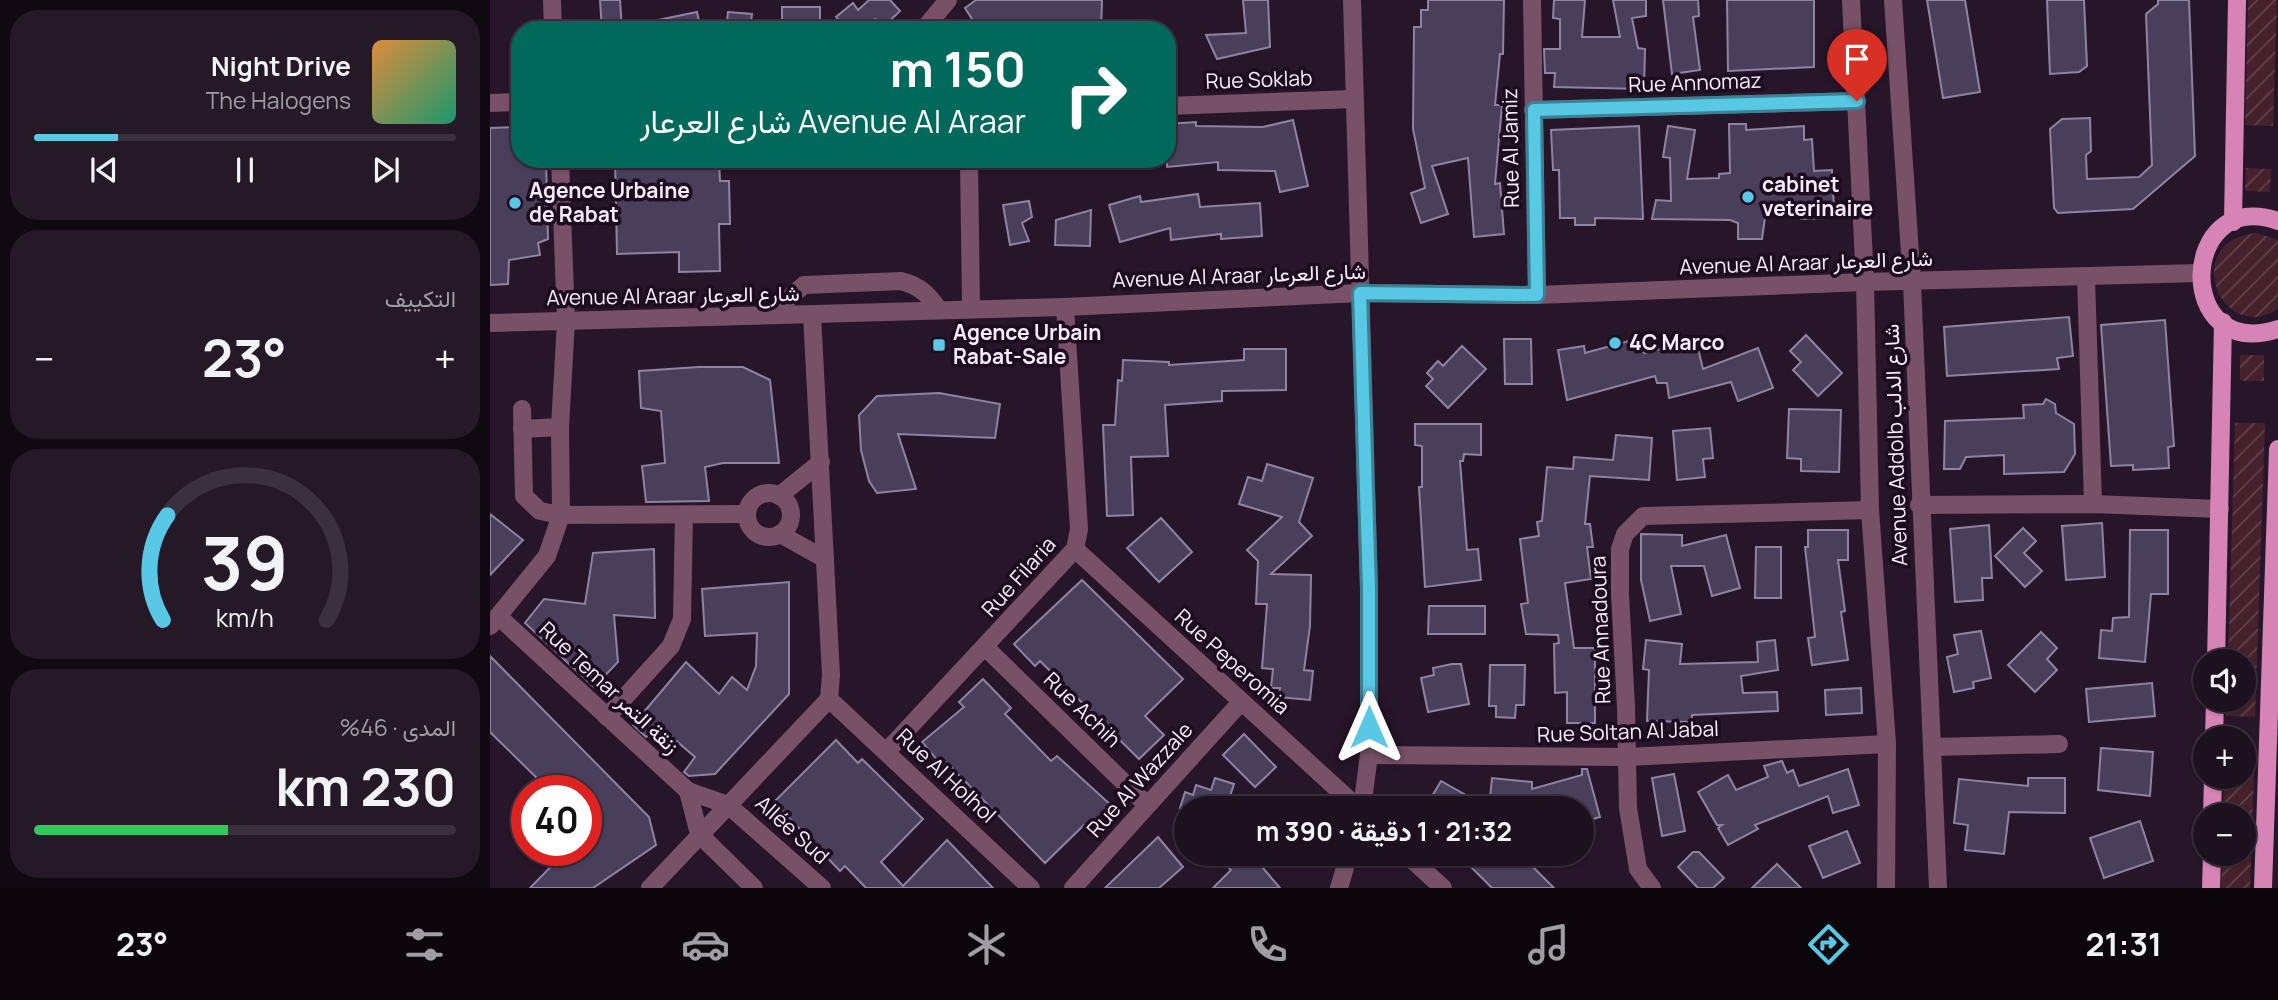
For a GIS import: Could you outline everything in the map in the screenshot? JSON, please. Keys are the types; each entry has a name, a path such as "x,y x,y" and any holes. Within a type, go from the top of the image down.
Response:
{"main road":[{"path":"2233,222 2237,0"},
{"path":"2278,221 2258,217 2233,222 2209,243 2199,273 2206,301 2223,322 2252,333 2278,329"},
{"path":"2216,649 2223,322"},
{"path":"2263,888 2273,687 2278,449"},
{"path":"2211,866 2211,888"}],"street":[{"path":"552,0 553,21"},
{"path":"930,21 948,0"},
{"path":"1352,0 1369,589 1369,755 1362,796"},
{"name":"Rue Al Jamiz","path":"1532,0 1537,295"},
{"name":"Avenue Addolb شارع الدلب","path":"1851,0 1865,282 1870,510 1888,744 1886,888"},
{"name":"Avenue Addolb شارع الدلب","path":"1893,0 1912,283 1919,505 1938,888"},
{"name":"Rue Soklab","path":"1176,106 1353,99"},
{"name":"Rue Annomaz","path":"1534,110 1857,101"},
{"path":"490,103 511,102"},
{"path":"495,622 547,556 561,515 560,427 566,321 560,168"},
{"path":"969,168 971,308"},
{"name":"Avenue Al Araar شارع العرعار","path":"490,323 1065,307 1360,293 1537,295 2199,273"},
{"path":"2086,277 2093,505"},
{"path":"769,315 804,285 901,281 916,285 929,295 939,310"},
{"name":"Rue Filaria","path":"887,751 1075,549 1079,529 1065,307"},
{"path":"650,888 829,699 821,462 812,315"},
{"path":"522,409 524,496 540,512 561,515 747,514"},
{"path":"522,429 560,427"},
{"path":"779,496 821,462"},
{"path":"765,494 779,496 789,507 791,515 786,530 766,537 754,532 747,514 758,496 765,494"},
{"path":"1919,505 2093,505 2220,509"},
{"name":"Rue Annadoura","path":"1652,888 1638,869 1628,808 1620,549 1625,534 1643,516 1870,510"},
{"path":"607,717 671,646 678,633 682,619 684,515"},
{"path":"780,534 825,559"},
{"name":"Rue Peperomia","path":"1075,549 1347,796"},
{"name":"Rue Temar زنقة التمر","path":"495,622 607,717 688,792"},
{"name":"Rue Achih","path":"985,647 1147,806"},
{"name":"Rue Al Holhol","path":"829,699 1031,888"},
{"name":"Rue Al Wazzale","path":"1073,888 1241,702"},
{"name":"Rue Soltan Al Jabal","path":"1369,755 1627,757 1888,744"},
{"path":"1932,747 2059,744"},
{"path":"688,792 699,834 754,888"},
{"name":"Allée Sud","path":"688,792 728,805 822,888"},
{"path":"1339,888 1345,866"},
{"path":"1419,866 1443,888"}],"shaded area":[{"path":"2248,0 2277,0 2273,126 2245,125"},
{"path":"2246,168 2271,169 2270,192 2245,191"},
{"path":"2257,233 2278,240 2278,309 2257,317 2240,314 2225,303 2216,288 2214,270 2219,253 2233,240"},
{"path":"2240,355 2264,355 2264,381 2240,381"},
{"path":"2235,423 2265,423 2256,688 2256,649 2228,649"},
{"path":"2226,712 2255,712 2255,717 2226,716"},
{"path":"2224,789 2253,789 2253,803 2223,803"},
{"path":"2222,866 2251,866 2250,888 2221,888"}],"building":[{"path":"600,0 620,0 621,21 601,21"},
{"path":"869,0 890,0 900,11 889,21 839,21 836,17 853,3 858,10"},
{"path":"976,0 1102,0 1101,21 973,21 965,8"},
{"path":"1243,0 1268,0 1270,47 1217,59 1206,35 1246,33"},
{"path":"1428,0 1504,0 1503,54 1500,54 1495,105 1502,105 1495,184 1500,183 1504,234 1474,237 1468,158 1432,166 1448,214 1421,223 1411,193 1425,188 1413,129 1414,27 1421,27 1421,10 1428,10"},
{"path":"1554,0 1585,0 1582,37 1620,37 1613,0 1646,0 1646,16 1632,18 1638,48 1645,49 1644,89 1554,87 1555,73 1545,73 1544,49 1560,49 1560,19 1553,18"},
{"path":"1663,0 1698,0 1699,16 1693,17 1700,70 1672,74"},
{"path":"1727,0 1814,0 1814,67 1728,71"},
{"path":"1927,0 1965,0 1980,92 1943,98"},
{"path":"2047,0 2084,0 2087,66 2079,72 2050,74"},
{"path":"2158,0 2189,0 2195,156 2133,209 2058,213 2054,208 2050,129 2062,119 2090,118 2091,151 2086,155 2087,179 2139,177 2152,165 2146,14 2158,4"},
{"path":"782,7 820,7 820,21 782,21"},
{"path":"697,12 699,21 653,21"},
{"path":"728,12 752,14 751,21 727,21"},
{"path":"1293,120 1308,186 1280,192 1275,171 1218,170 1218,162 1176,166 1176,123 1196,122 1196,126 1263,127"},
{"path":"1729,124 1746,124 1746,130 1804,126 1804,140 1812,139 1814,171 1832,170 1834,210 1827,210 1827,218 1801,219 1801,208 1766,210 1762,239 1738,239 1738,223 1730,220 1652,219 1656,200 1671,201 1670,158 1663,157 1668,126 1695,130 1687,179 1719,178 1719,174 1730,173"},
{"path":"1639,126 1643,219 1595,218 1595,225 1575,225 1575,218 1560,218 1559,170 1553,170 1551,130"},
{"path":"511,127 511,168 546,168 548,239 538,243 540,255 509,260 508,284 490,285 490,128"},
{"path":"615,168 719,168 720,181 729,181 730,224 719,224 720,271 679,272 679,252 617,254"},
{"path":"1198,194 1200,207 1260,203 1262,236 1221,239 1221,234 1171,240 1170,228 1120,242 1109,205 1140,196 1141,202"},
{"path":"1029,201 1032,217 1022,223 1029,241 1010,245 1003,205"},
{"path":"1091,210 1090,246 1055,245 1056,220"},
{"path":"2069,317 2073,356 2057,358 2059,369 1947,376 1944,327"},
{"path":"2165,320 2174,446 2168,447 2169,468 2133,470 2133,465 2111,466 2101,325"},
{"path":"1806,335 1842,373 1818,396 1793,370 1801,362 1790,351"},
{"path":"1640,338 1644,353 1696,340 1703,369 1758,348 1773,388 1738,401 1731,382 1669,398 1667,383 1657,383 1655,376 1567,400 1558,350 1584,346 1585,353"},
{"path":"1504,339 1531,339 1532,384 1505,384"},
{"path":"1462,346 1486,369 1448,408 1426,386 1433,379 1427,373 1438,361 1443,366"},
{"path":"1244,349 1286,349 1286,390 1222,391 1222,401 1165,405 1168,456 1131,457 1133,515 1107,516 1103,425 1115,425 1118,380 1122,381 1123,360 1169,362 1169,365 1244,360"},
{"path":"743,367 770,380 779,463 723,463 705,467 709,501 646,502 642,466 665,463 661,411 641,408 639,371"},
{"path":"939,393 1000,404 995,438 898,434 916,489 877,493 869,481 861,450 859,415 877,396"},
{"path":"2046,399 2055,404 2056,413 2074,424 2075,454 2064,472 2004,474 2004,455 1966,457 1960,469 1944,469 1945,421 2024,418 2023,405 2043,404"},
{"path":"1789,409 1841,410 1839,472 1801,471 1801,459 1787,458"},
{"path":"1415,424 1481,424 1481,455 1464,454 1463,461 1460,461 1467,550 1478,549 1481,580 1425,587 1419,487 1422,487 1422,446 1415,445"},
{"path":"1710,428 1713,458 1703,459 1705,477 1677,480 1673,431"},
{"path":"1616,435 1652,438 1649,480 1590,476 1585,524 1590,524 1593,547 1587,547 1591,579 1565,583 1574,648 1595,648 1595,723 1567,723 1567,692 1555,693 1554,644 1559,643 1558,635 1526,634 1521,604 1528,603 1520,539 1539,536 1537,522 1542,521 1547,467 1573,469 1574,457 1613,460"},
{"path":"1267,464 1313,478 1299,522 1312,536 1271,574 1311,575 1310,626 1304,670 1313,671 1310,700 1279,697 1280,688 1271,688 1273,669 1262,668 1267,604 1256,604 1258,561 1247,550 1282,517 1239,504 1248,477 1262,481"},
{"path":"490,514 523,540 490,575"},
{"path":"1161,518 1192,552 1159,582 1127,548"},
{"path":"2102,523 2105,577 2066,580 2062,526"},
{"path":"1989,525 1992,578 1982,578 1983,600 1955,602 1950,529"},
{"path":"2023,528 2036,541 2024,553 2042,571 2025,587 1995,556"},
{"path":"1808,530 1848,530 1848,560 1838,560 1845,611 1841,612 1848,660 1812,665 1808,638 1815,637 1805,547 1808,547"},
{"path":"2130,530 2168,530 2168,594 2151,594 2145,662 2099,658 2101,630 2112,631 2113,618 2129,617"},
{"path":"1641,534 1682,535 1682,546 1726,535 1740,588 1712,596 1704,566 1671,566 1681,614 1650,621 1641,580"},
{"path":"1756,547 1781,547 1781,598 1755,598"},
{"path":"654,549 655,618 614,615 618,662 594,687 525,623 544,599 585,604 593,553"},
{"path":"1082,580 1183,679 1145,716 1164,735 1139,759 1040,661 1035,666 1014,644"},
{"path":"789,582 789,694 715,774 689,776 684,772 695,757 661,728 646,737 633,725 686,662 719,694 732,677 747,690 756,666 757,633 705,636 702,589"},
{"path":"1429,606 1485,606 1485,634 1428,634"},
{"path":"1981,631 1991,678 1973,682 1974,688 1954,692 1947,657 1958,654 1954,635"},
{"path":"2041,632 2057,648 2047,659 2057,670 2035,692 2008,665"},
{"path":"1646,640 1682,644 1680,664 1758,662 1757,642 1775,640 1778,670 1741,676 1743,693 1777,692 1778,711 1692,715 1692,722 1647,721 1649,670 1643,669"},
{"path":"490,656 649,817 656,845 593,888 530,888 551,866 602,866 602,775 534,775 490,732"},
{"path":"1461,664 1469,704 1428,712 1421,678 1434,675 1433,668"},
{"path":"1490,665 1525,665 1524,705 1516,705 1515,718 1496,717 1496,706 1489,706"},
{"path":"983,679 1011,708 1005,714 1051,761 1057,756 1112,806 1089,830 1084,825 1045,863 948,764 944,768 922,742 964,707 959,702"},
{"path":"2152,683 2155,716 2089,722 2086,689"},
{"path":"1861,688 1862,713 1826,715 1825,690"},
{"path":"1244,734 1276,767 1255,787 1223,755"},
{"path":"836,740 858,763 862,759 923,819 881,862 903,886 947,840 993,888 866,888 845,866 840,871 774,802"},
{"path":"2101,748 2153,752 2150,796 2098,790"},
{"path":"1782,761 1787,773 1793,770 1799,786 1848,769 1859,805 1833,813 1828,796 1755,825 1758,829 1728,845 1718,828 1722,825 1717,825 1698,792 1728,775 1736,790 1768,777 1764,766"},
{"path":"1582,769 1587,769 1600,817 1594,819 1594,796 1490,796 1492,778 1532,782 1532,789 1582,775"},
{"path":"1674,774 1685,831 1662,836 1652,778"},
{"path":"1215,778 1234,784 1230,796 1184,796 1185,792 1193,795 1196,785 1211,790"},
{"path":"2028,778 2065,778 2065,813 2009,812 2004,854 1965,850 1968,825 1954,823 1959,779 2028,786"},
{"path":"1441,781 1468,796 1432,796"},
{"path":"2140,821 2153,861 2104,878 2090,838"},
{"path":"1847,831 1860,863 1823,878 1809,846"},
{"path":"1158,837 1174,856 1174,866 1183,867 1159,888 1105,888"},
{"path":"1693,852 1699,852 1724,878 1713,888 1698,888 1678,867"},
{"path":"1777,864 1801,888 1752,888"},
{"path":"1227,866 1261,866 1280,888 1213,888 1231,870"},
{"path":"1470,866 1532,866 1554,888 1492,888"}],"place":[{"name":"cabinet veterinaire","path":"1748,197"},
{"name":"Agence Urbaine de Rabat","path":"515,203"},
{"name":"4C Marco","path":"1615,343"},
{"name":"Agence Urbain Rabat-Sale","path":"939,345"}],"route":[{"path":"1369,727 1369,589 1360,293 1537,295 1534,110 1857,101"}]}
